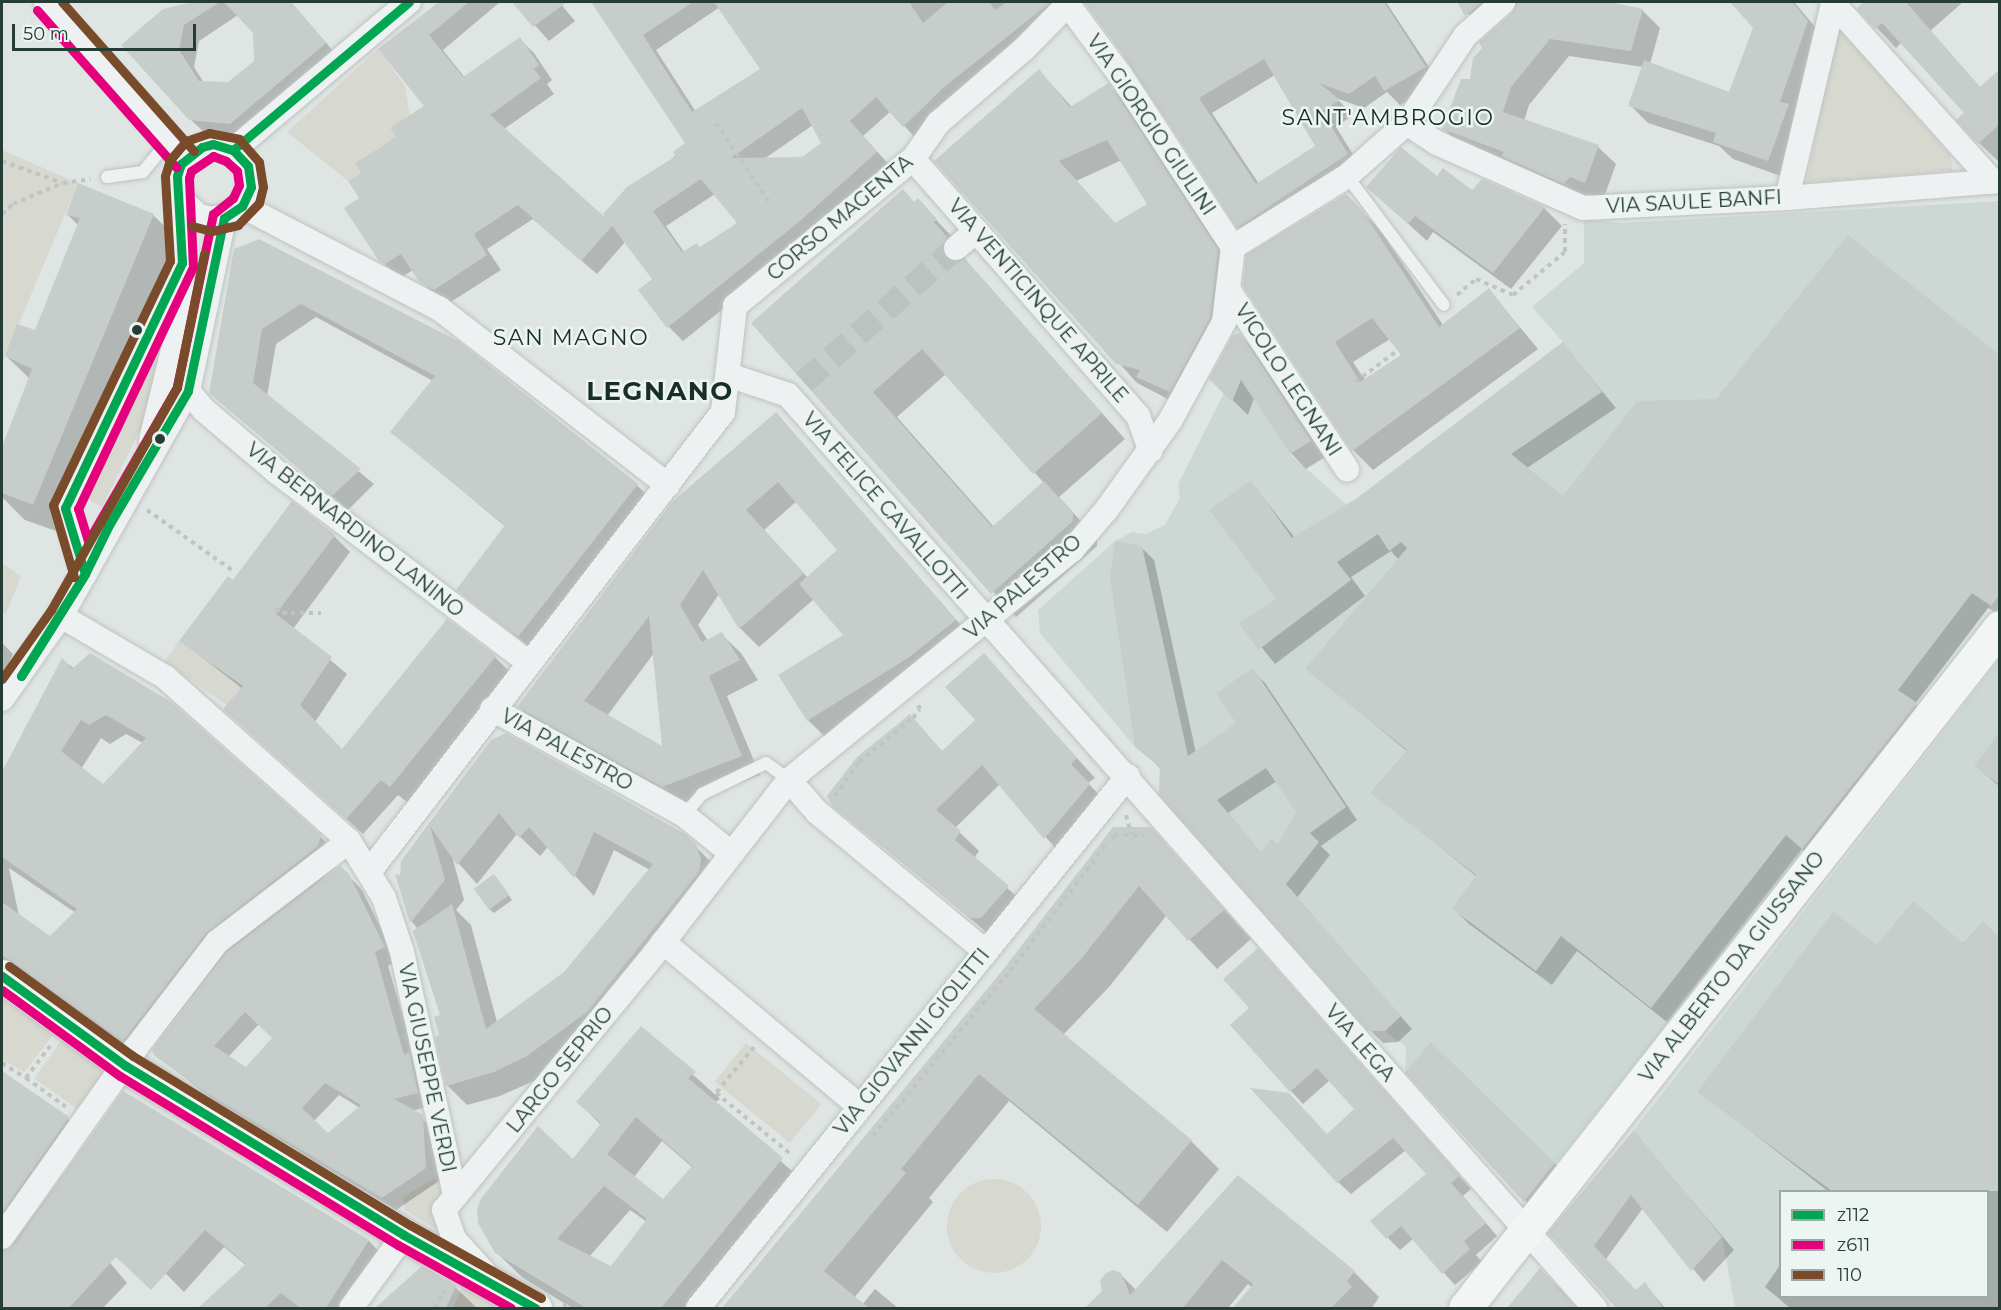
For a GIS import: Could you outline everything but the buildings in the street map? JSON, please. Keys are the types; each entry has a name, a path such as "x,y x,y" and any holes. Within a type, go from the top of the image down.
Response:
{"street":[{"path":"46,2 185,159"},
{"path":"233,150 406,2"},
{"name":"CORSO MAGENTA","path":"728,375 735,306 913,159 938,123 1023,50 1068,2"},
{"name":"VIA GIORGIO GIULINI","path":"1068,2 1121,76 1233,247"},
{"path":"1233,247 1347,176 1407,123 1466,35 1503,2"},
{"path":"1833,2 1996,181"},
{"path":"1786,198 1833,2"},
{"name":"VIA SAULE BANFI","path":"1407,123 1437,143 1583,208 1786,198 1996,181"},
{"path":"2,699 21,676 61,616 188,391 233,212 251,187 251,176 242,156 233,150 213,144 185,159 177,176 181,200 183,309 145,465"},
{"name":"VIA VENTICINQUE APRILE","path":"913,159 1138,416 1151,451"},
{"path":"181,200 199,216 233,212 440,309 662,491"},
{"path":"956,248 976,231"},
{"name":"VIA PALESTRO","path":"492,708 684,815 731,853 789,780 1072,550 1151,451 1224,322 1233,247"},
{"path":"85,574 65,508 182,263"},
{"name":"VICOLO LEGNANI","path":"1229,291 1347,469"},
{"path":"369,872 492,708 723,411 728,375"},
{"name":"VIA FELICE CAVALLOTTI","path":"728,375 796,388 987,621 1128,776"},
{"name":"VIA BERNARDINO LANINO","path":"188,391 227,432 528,662"},
{"name":"VIA GIUSEPPE VERDI","path":"61,616 165,678 350,841 384,898 402,952 455,1196 444,1210 454,1239 496,1286"},
{"name":"VIA ALBERTO DA GIUSSANO","path":"1465,1308 2000,627"},
{"path":"2,690 21,676"},
{"name":"VIA GIOVANNI GIOLITTI","path":"698,1308 1128,776"},
{"name":"VIA LEGA","path":"1128,776 1524,1231 1595,1308"},
{"path":"789,780 817,812 985,951"},
{"path":"2,1237 126,1066 135,1049 217,942 350,841"},
{"name":"LARGO SEPRIO","path":"455,1196 663,942 731,853"},
{"path":"663,942 860,1107"},
{"path":"2,976 126,1066 404,1235 535,1308"},
{"path":"351,1308 404,1235"}],"lane":[{"path":"107,177 143,172 168,141"},
{"path":"1347,176 1444,305"},
{"path":"684,815 702,794 766,764 789,780"}],"path":[{"path":"716,123 771,205"},
{"path":"2,161 63,183"},
{"path":"2,214 13,204 63,183 107,177"},
{"path":"1444,305 1476,279 1513,295 1565,252 1565,200"},
{"path":"1355,382 1397,351"},
{"path":"146,509 233,571"},
{"path":"276,608 282,613 321,613"},
{"path":"837,802 835,794 859,762 913,718"},
{"path":"1131,827 1131,834"},
{"path":"873,1136 1115,835 1143,834 1150,842"},
{"path":"26,1078 67,1024"},
{"path":"767,1030 716,1093 809,1169"},
{"path":"2,1064 26,1078 85,1120"},
{"path":"435,1308 451,1282"}],"shaded area":[{"path":"1838,27 1950,155 1953,171 1806,183"},
{"path":"378,49 405,86 410,116 390,128 402,147 391,154 384,144 355,163 361,173 348,181 287,132"},
{"path":"2,150 78,183 2,364"},
{"path":"1999,201 1999,594 1804,851 1525,1202 1405,1073 1406,1047 1385,1031 1366,1031 1159,797 1160,767 1135,747 1040,633 1038,610 1115,541 1132,532 1146,534 1165,525 1180,498 1178,484 1224,393 1243,373 1254,400 1290,454 1346,504 1356,499 1563,342 1532,307 1584,263 1584,219 1621,223"},
{"path":"172,304 145,420 102,507 81,495"},
{"path":"2,563 21,576 6,614 2,612"},
{"path":"179,641 243,686 229,706 165,661"},
{"path":"1999,660 1999,1308 1735,1308 1722,1237 1634,1130"},
{"path":"2,984 61,1025 24,1072 2,1059"},
{"path":"67,1032 113,1064 80,1111 34,1079"},
{"path":"746,1043 821,1104 790,1143 715,1082"},
{"path":"439,1175 446,1203 439,1231 405,1210 403,1197"},
{"path":"994,1179 1012,1183 1027,1193 1037,1208 1041,1226 1037,1244 1027,1259 1012,1269 994,1273 976,1269 961,1259 951,1244 947,1226 951,1208 961,1193 976,1183"},
{"path":"462,1287 499,1308 453,1308"}],"tunnel":[{"path":"804,382 956,248"}],"transit line":[{"name":"110","path":"62,2 194,151"},
{"name":"z112","path":"233,150 409,2"},
{"name":"z611","path":"37,10 176,167"},
{"name":"110","path":"74,577 53,505 170,261 165,176 170,160 186,141 209,133 239,139 259,162 263,187 259,203 238,225 211,231 192,226"},
{"name":"z112","path":"213,144 233,150 248,166 251,187 242,206 224,218 188,391 108,527 85,574 65,508 182,263 177,176 181,164 202,147 213,144"},
{"name":"z611","path":"213,156 226,161 237,171 239,185 233,198 213,214 177,387 88,541 78,509 193,267 189,178 191,171 213,156"},
{"name":"110","path":"2,679 51,610 177,387 204,254"},
{"name":"z112","path":"21,676 85,574"},
{"name":"z112","path":"21,676 85,574"},
{"name":"110","path":"9,966 133,1056 410,1225 541,1298"},
{"name":"z112","path":"2,976 126,1066 404,1235 535,1308"},
{"name":"z611","path":"2,990 120,1076 398,1245 511,1308"}],"district":[{"name":"SANT'AMBROGIO","path":"1388,118"},
{"name":"SAN MAGNO","path":"571,338"},
{"name":"LEGNANO","path":"660,392"}]}
